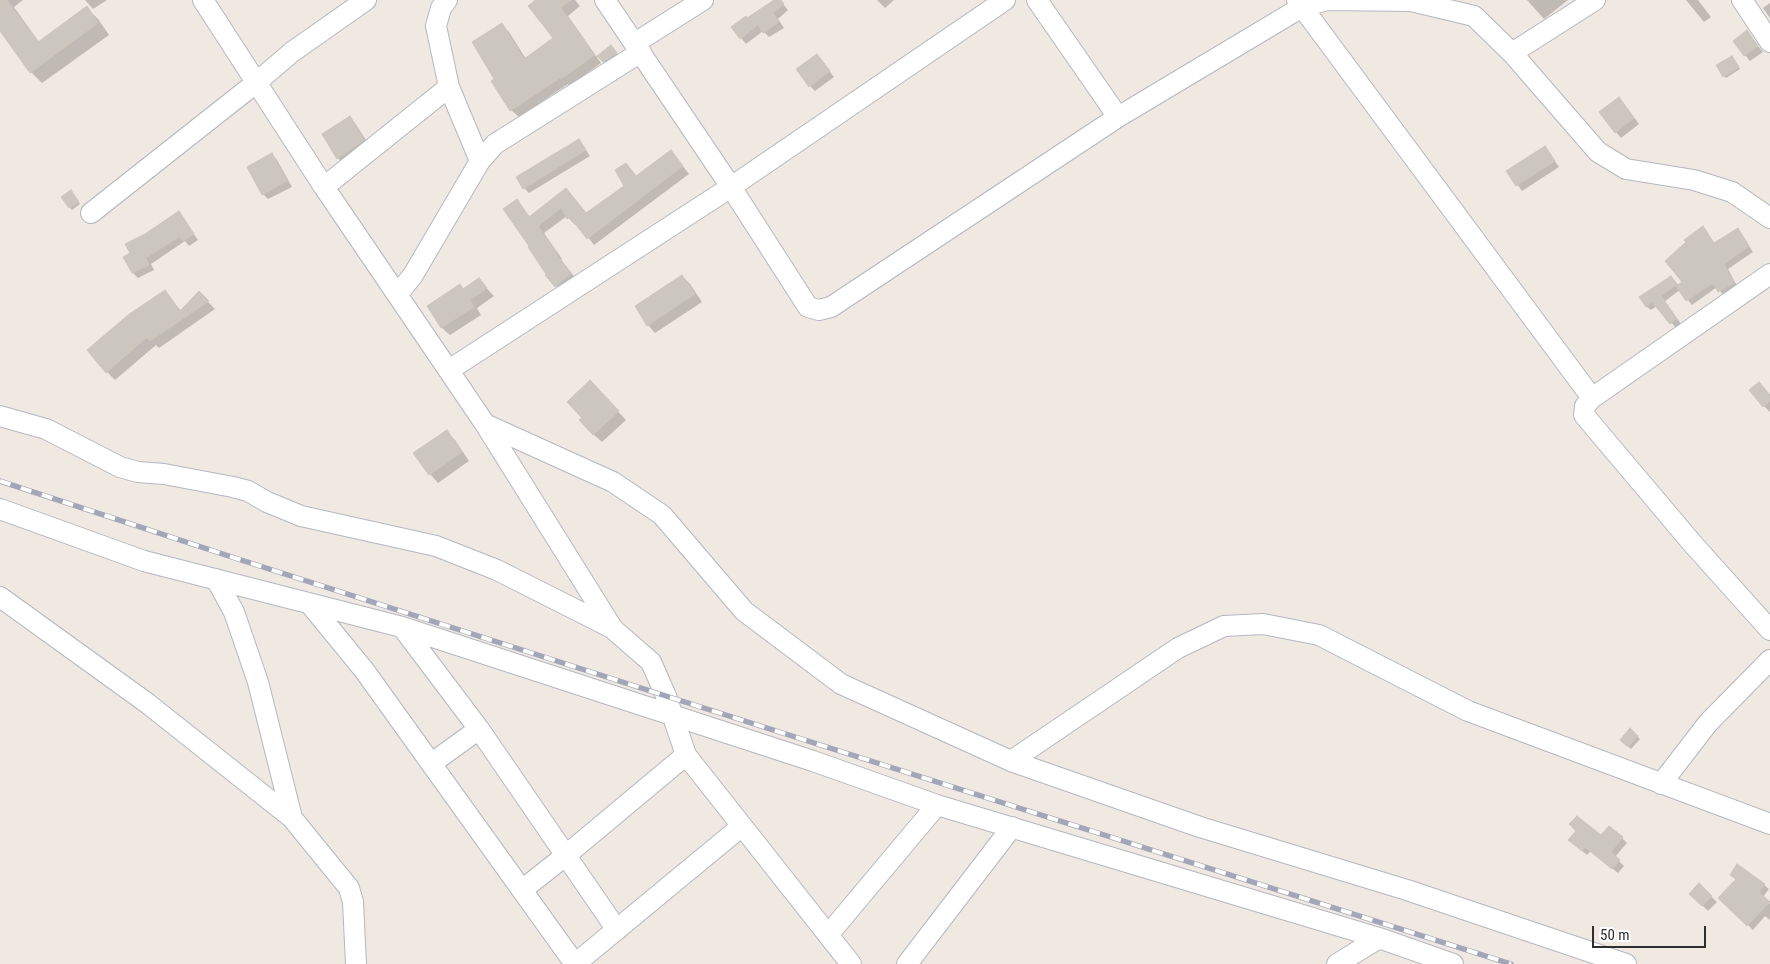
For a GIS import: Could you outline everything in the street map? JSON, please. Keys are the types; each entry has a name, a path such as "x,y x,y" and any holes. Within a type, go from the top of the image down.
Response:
{"street":[{"path":"203,0 324,187 486,424 614,629"},
{"path":"91,213 292,52 366,0"},
{"path":"447,0 441,8 436,26 449,87 480,161"},
{"path":"605,0 731,187 808,307 819,310 831,307 1118,117 1300,4 1327,0 1411,1 1474,16 1512,53 1598,152 1626,169 1694,180 1732,192 1770,218"},
{"path":"398,294 413,275 480,161 495,144 638,47 703,0"},
{"path":"449,370 731,187 1005,0"},
{"path":"1037,0 1118,117"},
{"path":"1512,53 1595,0"},
{"path":"1742,0 1770,42"},
{"path":"1300,4 1592,398"},
{"path":"324,187 449,87"},
{"path":"1770,274 1592,398 1585,406 1584,415 1692,543 1770,630"},
{"path":"0,416 46,429 120,467 138,472 164,474 233,487 248,491 267,502 301,516 436,546 497,570 614,629 651,662 666,696 686,754 851,964"},
{"path":"486,424 613,482 662,514 744,611 841,684 1011,761 1200,827 1407,890 1626,964"},
{"path":"0,509 144,561 402,627 673,717 813,761 937,805 1379,938 1453,964"},
{"path":"216,579 234,612 258,682 292,818"},
{"path":"0,597 147,703 292,818 349,888 353,902 356,964"},
{"path":"309,603 364,670 575,964 742,826"},
{"path":"1011,761 1178,648 1224,626 1262,624 1319,635 1468,711 1770,824"},
{"path":"402,627 479,729 617,930"},
{"path":"1661,784 1708,723 1770,660"},
{"path":"432,763 479,729"},
{"path":"522,890 686,754"},
{"path":"828,935 937,805"},
{"path":"907,964 1012,827"},
{"path":"1337,964 1379,938"}],"building":[{"path":"0,0 7,0 38,42 87,6 98,23 30,73 0,31"},
{"path":"535,0 571,0 561,8 595,55 510,111 491,81 494,79 472,42 502,23 524,59 553,38 528,6"},
{"path":"774,0 781,0 784,4 773,13 779,22 763,33 758,25 740,39 731,27"},
{"path":"1747,30 1758,46 1744,56 1733,41"},
{"path":"611,45 617,53 603,62 597,56"},
{"path":"817,54 830,71 809,87 796,69"},
{"path":"1732,56 1739,67 1723,77 1716,65"},
{"path":"1619,97 1634,118 1615,133 1599,112"},
{"path":"350,116 364,140 337,159 322,134"},
{"path":"579,139 586,150 523,189 516,177"},
{"path":"1545,146 1555,161 1516,186 1506,171"},
{"path":"671,150 683,166 587,239 570,217 567,219 561,208 538,226 571,273 555,287 545,275 529,246 503,209 517,199 529,217 566,188 586,213 624,186 615,170 626,163 636,176"},
{"path":"272,153 287,181 262,195 247,167"},
{"path":"71,190 79,202 69,208 61,197"},
{"path":"179,211 194,234 183,241 180,236 146,258 149,265 132,273 123,257 130,253 125,244 145,234"},
{"path":"1703,226 1714,243 1738,228 1749,246 1724,264 1734,283 1718,292 1713,283 1686,301 1676,286 1682,282 1665,261 1686,242 1684,240"},
{"path":"682,275 695,294 647,326 635,306"},
{"path":"1671,276 1677,284 1661,296 1677,319 1670,324 1652,302 1646,307 1639,297"},
{"path":"479,278 487,288 470,300 474,307 441,328 427,306 460,284 463,289"},
{"path":"165,290 180,311 199,291 209,301 150,341 147,337 106,373 87,350 128,315"},
{"path":"590,380 619,411 593,435 579,420 582,418 567,402"},
{"path":"1759,382 1770,395 1770,401 1763,407 1749,390"},
{"path":"447,430 462,452 429,475 413,453"},
{"path":"1630,728 1638,736 1628,747 1620,740"},
{"path":"1577,816 1601,835 1609,826 1623,837 1611,852 1620,860 1612,869 1585,847 1582,851 1568,840 1576,831 1569,824"},
{"path":"1737,864 1765,884 1759,892 1770,902 1747,926 1718,898 1736,879 1730,875"},
{"path":"1699,883 1712,896 1702,906 1689,894"}],"railway":[{"path":"0,481 666,696 1511,964"}]}
